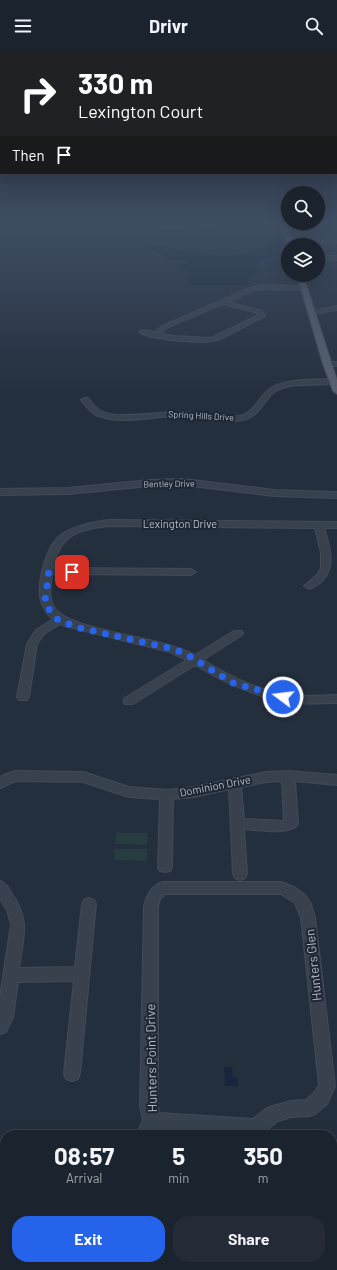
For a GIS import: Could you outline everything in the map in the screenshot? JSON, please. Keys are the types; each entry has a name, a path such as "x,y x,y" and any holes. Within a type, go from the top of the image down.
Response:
{"main road":[{"path":"302,282 327,364 337,391"}],"street":[{"path":"156,335 164,327 256,288 304,288"},
{"path":"142,332 174,338 210,340 216,339 262,316 257,310 222,302"},
{"path":"312,312 337,308"},
{"path":"327,364 337,364"},
{"name":"Spring Hills Drive","path":"85,400 98,413 112,416 127,417 181,414 242,418 253,413 263,398 274,389 289,384 334,381"},
{"name":"Bentley Drive","path":"0,492 56,492 149,483 183,482 274,493 337,495"},
{"name":"Lexington Drive","path":"58,620 48,608 45,601 49,571 53,552 59,541 75,530 98,524 337,525"},
{"path":"309,586 319,578 326,569 326,559 319,525"},
{"path":"49,571 191,572"},
{"path":"23,697 32,644 40,632 58,620 85,629 173,649 184,653 233,683 274,695 294,699 337,699"},
{"path":"129,702 238,633"},
{"name":"Dominion Drive","path":"0,783 10,777 16,776 84,777 129,792 167,795 194,792 266,776 288,776 337,780"},
{"path":"238,824 287,826 291,824 288,776"},
{"path":"233,783 236,790 240,874"},
{"path":"165,867 167,795"},
{"path":"0,887 14,908 18,924 6,984 5,1018 0,1027"},
{"name":"Hunters Glen","path":"157,892 164,888 281,888 289,890 302,900 309,922 309,933 327,1086 321,1098 309,1108 291,1109 273,1114 252,1130"},
{"name":"Hunters Point Drive","path":"157,892 152,901 151,907 149,1128 217,1130"},
{"path":"72,1073 89,904"},
{"path":"6,984 82,974"}],"green space":[{"path":"116,833 148,833 147,845 115,844"},
{"path":"115,849 147,849 147,861 114,860"}],"water":[{"path":"190,281 249,281 250,283 246,285 192,285 189,283"},
{"path":"224,1067 232,1067 233,1078 237,1078 238,1086 225,1086"}],"route":[{"path":"72,572 49,571 45,601 48,608 58,620 80,628 173,649 184,653 222,678 233,683 283,697"}]}
